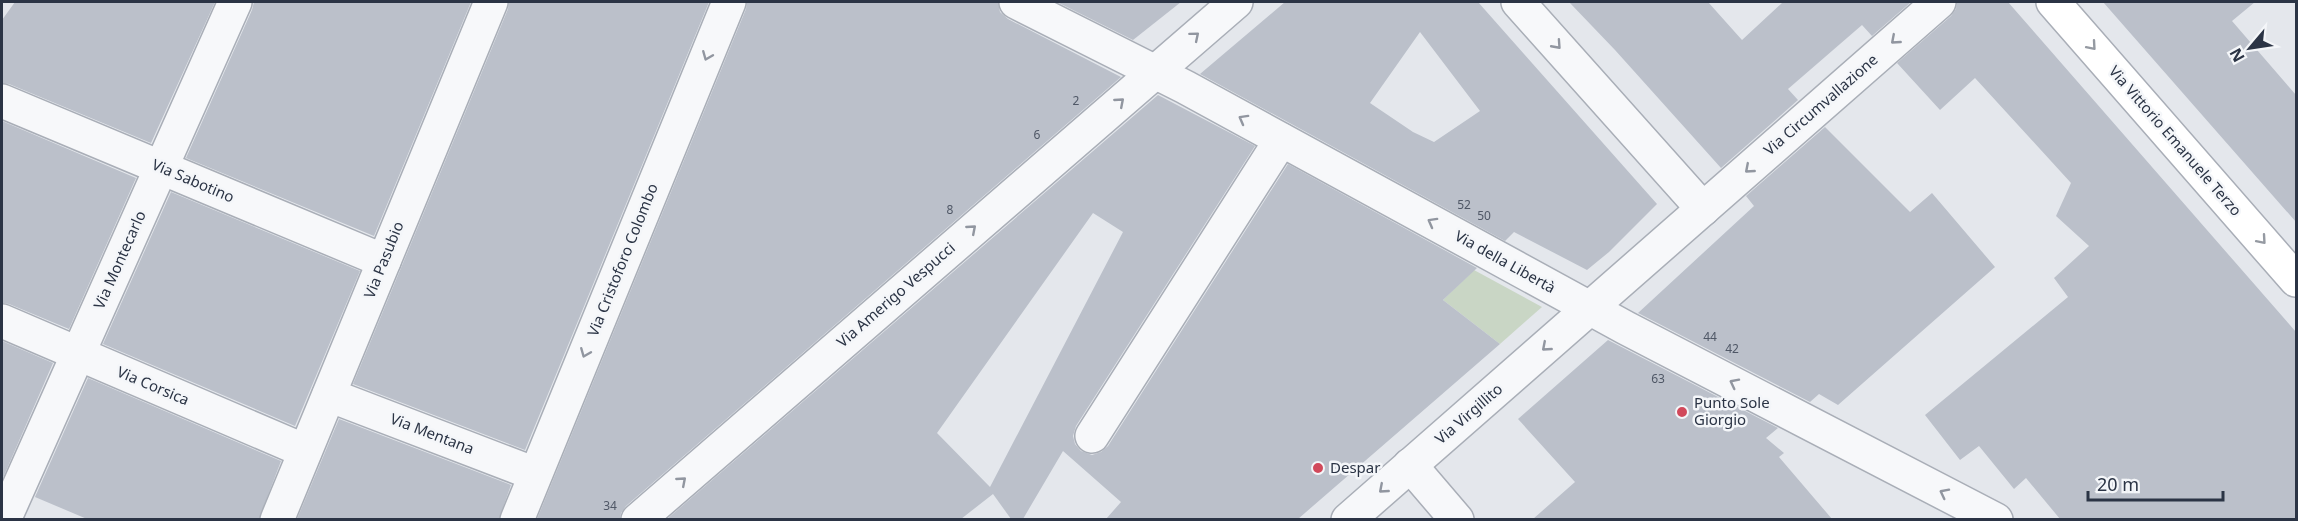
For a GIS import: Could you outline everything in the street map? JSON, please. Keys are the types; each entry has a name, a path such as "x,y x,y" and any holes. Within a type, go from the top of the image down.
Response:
{"street":[{"name":"Via Montecarlo","path":"7,517 236,2"},
{"name":"Via Pasubio","path":"277,519 491,2"},
{"name":"Via Cristoforo Colombo","path":"517,519 729,2"},
{"name":"Via della Libertà","path":"1016,2 1155,71 1590,308 1996,519"},
{"path":"1155,71 1236,2"},
{"path":"1518,2 1702,209"},
{"name":"Via Circumvallazione","path":"1590,308 1939,2"},
{"name":"Via Vittorio Emanuele Terzo","path":"2054,2 2296,280"},
{"name":"Via Amerigo Vespucci","path":"638,519 1155,71"},
{"name":"Via Sabotino","path":"2,101 384,261"},
{"path":"1092,436 1281,140"},
{"name":"Via Virgillito","path":"1348,519 1590,308"},
{"name":"Via Corsica","path":"2,321 305,451"},
{"name":"Via Mentana","path":"329,395 535,474"},
{"path":"1410,465 1457,519"}],"green space":[{"path":"1474,270 1542,307 1500,344 1443,300"}],"building":[{"path":"15,2 215,2 151,143 2,83 2,20"},
{"path":"254,2 471,2 374,236 186,158"},
{"path":"509,2 709,2 525,450 353,384"},
{"path":"747,2 998,2 1000,12 1008,19 1121,77 626,506 620,519 537,519 746,9"},
{"path":"1057,2 1181,2 1133,40"},
{"path":"1285,2 1478,2 1657,204 1609,252 1587,270 1514,232 1505,241 1200,74","holes":["1420,32 1480,111 1434,142 1413,132 1370,103"]},
{"path":"1569,2 1708,2 1742,40 1783,2 1911,2 1872,36 1862,25 1788,89 1798,100 1721,168"},
{"path":"1957,2 2008,2 2296,332 2296,519 2060,519 2026,478 2014,489 1979,446 1960,460 1925,415 2068,297 2054,278 2089,246 2056,216 2071,183 1975,78 1940,110 1897,63 1951,16 1956,9"},
{"path":"2103,2 2255,2 2232,21 2296,95 2296,222"},
{"path":"1158,95 1255,146 1076,426 1073,436 1075,444 1081,451 1092,455 1108,446 1288,164 1477,268 1443,300 1500,344 1298,519 1106,519 1121,502 1063,451 1023,519 1011,519 993,494 961,519 667,519","holes":["1093,213 1123,232 990,487 937,433"]},
{"path":"2,121 136,178 69,329 2,303"},
{"path":"1825,127 1910,212 1932,193 1995,267 1838,405 1819,394 1810,402 1638,313 1754,206 1746,196"},
{"path":"171,192 360,271 295,426 103,344"},
{"path":"1608,340 1778,428 1766,438 1784,453 1779,457 1832,519 1533,519 1575,482 1518,419"},
{"path":"2,341 53,363 2,480"},
{"path":"88,378 281,461 259,519 87,519 35,497"},
{"path":"339,419 511,485 499,519 297,519"}],"place":[{"name":"Punto Sole Giorgio","path":"1682,412"},
{"name":"Despar","path":"1318,468"}]}
